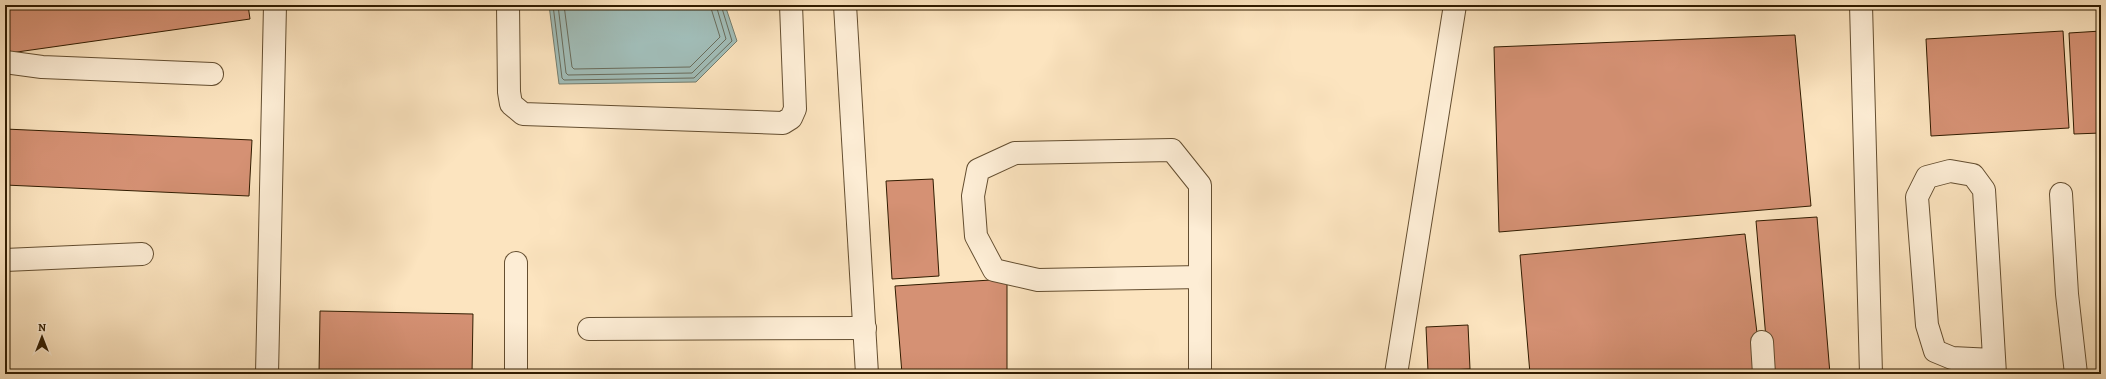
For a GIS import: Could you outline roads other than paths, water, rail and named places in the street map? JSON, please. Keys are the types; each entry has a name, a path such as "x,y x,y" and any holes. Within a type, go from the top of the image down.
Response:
{"street":[{"path":"267,374 275,5"},
{"path":"508,5 509,92 511,104 523,114 783,123 791,118 795,109 791,5"},
{"path":"845,5 867,374"},
{"path":"1396,374 1455,5"},
{"path":"1861,5 1871,374"},
{"path":"5,62 42,67 212,74"},
{"path":"1200,277 1038,280 994,270 976,236 973,196 978,170 1015,154 1172,150 1200,185 1200,277 1200,374"},
{"path":"1950,171 1973,175 1984,190 1994,367 1952,358 1935,351 1927,325 1917,197 1927,177 1950,171"},
{"path":"2061,194 2067,294 2076,374"},
{"path":"5,260 142,254"},
{"path":"516,263 516,374"},
{"path":"589,329 865,328"},
{"path":"1762,342 1764,374"}],"water":[{"path":"549,5 725,5 737,41 696,82 559,84"}]}
